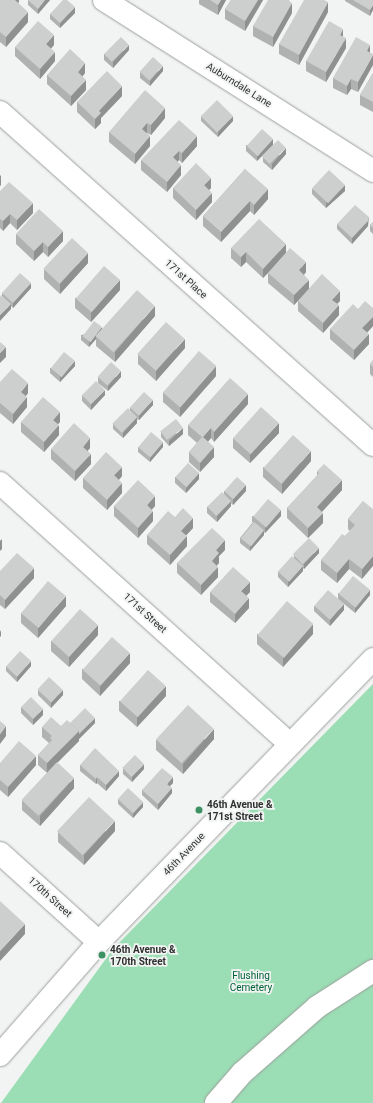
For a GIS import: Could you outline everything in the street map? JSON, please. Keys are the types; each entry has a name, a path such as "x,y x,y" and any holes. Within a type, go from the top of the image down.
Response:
{"street":[{"name":"Auburndale Lane","path":"104,0 373,171"},
{"name":"171st Place","path":"0,112 373,445"},
{"name":"171st Street","path":"0,483 290,744"},
{"name":"46th Avenue","path":"0,1055 99,942 373,659"},
{"name":"170th Street","path":"0,853 99,942"},
{"path":"216,1103 242,1073 317,1007 373,971"}],"green space":[{"name":"Flushing Cemetery","path":"373,684 373,1103 1,1103 113,949"}],"building":[{"path":"0,0 15,0 28,12 6,37 0,32"},
{"path":"28,0 45,0 38,9"},
{"path":"63,0 67,0 75,7 60,23 50,14"},
{"path":"210,0 221,0 218,5"},
{"path":"231,0 258,0 245,21 225,9"},
{"path":"268,0 287,0 292,3 273,37 253,26"},
{"path":"304,0 324,0 328,2 299,55 279,44"},
{"path":"353,0 373,0 373,5 370,10"},
{"path":"38,21 54,35 46,44 55,52 40,69 15,47"},
{"path":"329,21 343,29 340,35 346,38 326,72 306,61"},
{"path":"121,37 129,45 112,62 104,54"},
{"path":"356,37 370,45 367,51 373,55 358,82 351,79 347,86 333,78"},
{"path":"70,49 85,63 78,72 86,80 71,96 47,75"},
{"path":"153,57 163,66 149,81 140,72"},
{"path":"107,71 122,86 99,111 101,113 95,119 77,102"},
{"path":"373,73 373,102 360,95"},
{"path":"145,90 165,108 151,125 147,123 142,129 150,136 135,154 109,132"},
{"path":"217,100 233,116 217,133 201,116"},
{"path":"179,120 197,136 182,153 179,151 173,157 181,165 167,182 141,160"},
{"path":"262,129 273,139 258,156 247,146"},
{"path":"278,140 286,148 270,164 262,156"},
{"path":"196,163 211,178 204,185 212,193 196,210 173,188"},
{"path":"245,169 268,189 254,205 250,201 221,232 203,216"},
{"path":"329,170 345,185 328,203 312,188"},
{"path":"9,182 33,203 17,220 10,214 3,221 0,219 0,191"},
{"path":"355,205 369,217 368,221 352,238 337,224"},
{"path":"39,209 63,231 48,247 43,242 34,251 16,234"},
{"path":"259,219 286,244 263,269 246,252 241,257 231,248"},
{"path":"72,238 88,253 59,284 43,269"},
{"path":"290,248 306,262 299,270 309,280 294,295 268,273"},
{"path":"104,266 120,280 92,312 76,298"},
{"path":"20,273 31,283 13,303 2,293"},
{"path":"322,274 340,291 332,300 339,305 323,323 298,301"},
{"path":"137,290 155,306 113,352 96,336"},
{"path":"1,295 11,304 0,315 0,297"},
{"path":"365,301 373,308 373,317 362,328 369,334 354,350 330,329 353,304 358,309"},
{"path":"94,321 102,327 91,342 83,336"},
{"path":"166,322 185,339 156,371 137,354"},
{"path":"0,342 6,347 0,353"},
{"path":"199,351 216,366 180,408 163,393"},
{"path":"64,352 75,361 62,377 51,368"},
{"path":"373,360 373,367 370,364"},
{"path":"111,362 121,371 107,386 98,377"},
{"path":"12,369 28,383 21,392 27,397 13,414 0,403 0,382"},
{"path":"230,378 248,394 214,432 211,428 203,437 214,447 200,463 189,452 202,437 188,425"},
{"path":"96,381 105,390 91,404 82,395"},
{"path":"144,392 153,400 139,416 130,408"},
{"path":"43,397 60,412 53,420 59,425 44,442 21,422"},
{"path":"261,407 279,423 251,454 233,438"},
{"path":"128,408 137,417 122,433 112,424"},
{"path":"176,419 183,428 167,440 160,431"},
{"path":"74,423 90,438 83,447 91,454 75,471 51,449"},
{"path":"151,432 163,442 150,458 138,447"},
{"path":"293,435 311,451 281,484 264,468"},
{"path":"106,452 122,467 114,475 122,483 107,500 83,478"},
{"path":"188,463 199,473 186,487 175,477"},
{"path":"324,464 342,480 317,507 323,513 308,528 287,508 319,473 317,471"},
{"path":"237,477 246,485 233,499 224,491"},
{"path":"138,480 155,496 147,505 153,511 138,528 114,506"},
{"path":"222,492 231,501 216,516 207,507"},
{"path":"268,499 281,510 266,528 253,517"},
{"path":"363,501 373,509 373,556 362,569 349,559 337,573 321,560 342,534 345,536 355,525 348,519"},
{"path":"183,508 193,518 181,531 187,536 170,555 147,535 168,511 175,517"},
{"path":"254,522 264,530 251,547 241,538"},
{"path":"212,528 225,540 216,550 219,553 212,561 218,567 201,585 177,563"},
{"path":"309,538 319,548 303,564 293,554"},
{"path":"17,553 34,568 5,600 0,595 0,571"},
{"path":"292,556 303,566 289,582 278,572"},
{"path":"233,567 250,582 241,591 249,598 235,614 210,592"},
{"path":"353,576 370,590 356,608 339,594"},
{"path":"48,581 66,596 39,628 21,613"},
{"path":"328,590 344,604 330,620 314,606"},
{"path":"287,601 313,624 284,658 257,635"},
{"path":"80,609 98,625 69,657 51,641"},
{"path":"112,637 130,653 100,686 83,670"},
{"path":"20,651 31,661 17,677 6,667"},
{"path":"148,670 166,686 138,717 120,701"},
{"path":"49,677 63,690 51,702 37,689"},
{"path":"31,697 43,709 33,719 21,707"},
{"path":"188,705 214,729 182,763 156,739"},
{"path":"85,708 95,718 79,734 79,731 70,723"},
{"path":"51,717 61,726 67,720 79,731 47,763 38,755 52,740 50,738 52,736 42,727"},
{"path":"0,721 6,726 0,734"},
{"path":"19,741 36,756 8,787 0,780 0,763"},
{"path":"95,748 119,771 106,785 97,777 96,779 80,765"},
{"path":"135,755 144,764 131,777 122,768"},
{"path":"57,762 74,778 38,816 22,800"},
{"path":"162,768 173,777 167,784 172,788 158,804 142,790"},
{"path":"128,788 143,802 133,813 118,799"},
{"path":"89,797 115,821 83,855 57,831"},
{"path":"0,901 25,924 0,951"}],"place":[{"name":"46th Avenue & 171st Street","path":"199,810"},
{"name":"46th Avenue & 170th Street","path":"102,955"}]}
